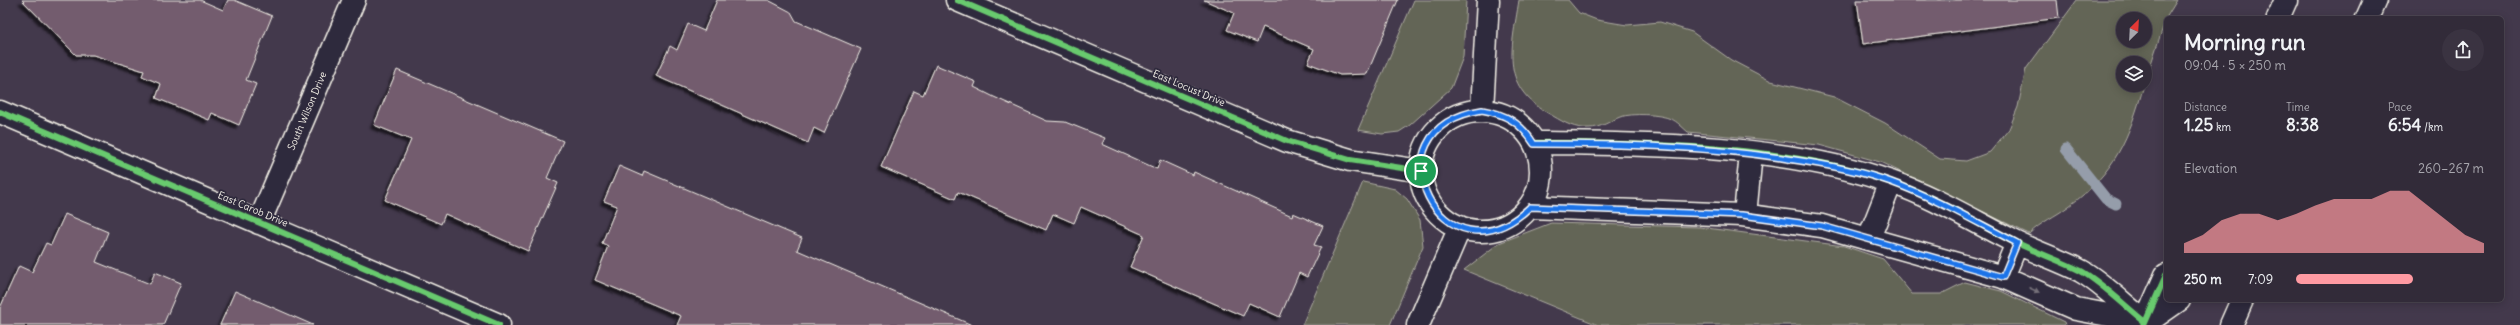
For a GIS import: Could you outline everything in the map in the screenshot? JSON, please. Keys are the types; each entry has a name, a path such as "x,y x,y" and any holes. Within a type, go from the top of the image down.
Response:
{"street":[{"name":"South Wilson Drive","path":"259,222 354,0"},
{"name":"East Locust Drive","path":"957,0 1287,141 1350,160 1421,171"},
{"path":"1482,110 1488,0"},
{"path":"2279,16 2286,0"},
{"path":"2368,16 2375,0"},
{"path":"1482,110 1498,113 1513,120 1526,130 1540,159 1541,176 1538,192 1530,207 1516,220 1498,228 1479,231 1460,227 1444,218 1431,205 1424,189 1421,171 1424,152 1432,135 1446,122 1463,114 1482,110"},
{"name":"East Carob Drive","path":"0,112 499,325"},
{"path":"1534,144 1645,144 1751,153 1832,165 1891,182 1926,196 2017,243 2082,272 2145,324"},
{"path":"1745,215 1751,153"},
{"path":"1869,238 1891,182"},
{"path":"1530,207 1745,215 1822,226 2003,277 2076,309 2145,324 2176,302"},
{"path":"1418,325 1460,227"},
{"path":"2003,277 2017,243"},
{"path":"2145,324 2164,280"},
{"path":"2231,325 2241,302"}],"green space":[{"path":"1414,0 1466,0 1463,57 1451,88 1410,125 1399,132 1382,134 1358,130"},
{"path":"1519,0 1568,0 1579,13 1597,20 1627,25 1660,22 1692,32 1731,60 1771,81 1834,97 1885,123 1940,159 1966,161 1990,152 2009,129 2018,107 2026,69 2077,0 2177,0 2167,16 2164,16 2164,24 2152,61 2152,56 2116,56 2116,92 2142,92 2126,138 2118,153 2098,181 2085,194 2064,210 2038,226 2029,234 1880,162 1819,145 1688,132 1673,120 1666,117 1653,115 1620,117 1593,128 1579,128 1570,125 1536,105 1524,93 1516,80 1512,52"},
{"path":"1363,182 1395,189 1407,199 1420,220 1423,246 1390,325 1302,325"},
{"path":"1551,223 1699,227 1844,246 1883,259 1912,294 1941,294 1965,282 2001,291 2064,322 2065,325 1598,325 1464,270 1499,243"}],"building":[{"path":"22,0 200,0 223,10 228,0 234,0 272,16 246,80 256,84 239,125 212,113 209,120 156,98 161,84 142,76 144,71 93,55 76,55"},
{"path":"717,0 768,0 791,12 796,21 861,49 824,133 814,128 808,143 656,76 670,46 677,50 688,24 704,31"},
{"path":"1204,0 1398,0 1367,74 1340,75 1308,63 1314,49 1263,27 1257,42 1227,30 1234,13"},
{"path":"1857,0 2057,0 2059,18 1863,44"},
{"path":"936,65 976,82 974,87 1047,121 1065,122 1105,138 1102,144 1157,169 1160,160 1193,175 1194,172 1292,216 1293,213 1323,226 1314,245 1321,247 1307,277 1299,273 1280,317 1249,303 1243,316 1130,267 1144,235 1081,207 1074,223 1053,214 1046,230 958,192 955,199 881,167 914,91 923,95"},
{"path":"397,70 563,141 547,178 558,183 528,251 445,214 441,224 385,200 411,140 374,125"},
{"path":"619,166 642,176 644,171 802,238 797,250 972,325 677,325 681,316 595,280 608,246 602,243 617,206 604,201"},
{"path":"65,214 108,232 96,262 150,284 155,272 181,283 163,325 0,325 0,308 19,266 32,272 46,243 51,245"},
{"path":"235,291 313,325 220,325"}],"waterway":[{"path":"2066,149 2106,199 2116,204"}],"cycle path":[{"path":"957,0 1287,141 1350,160 1421,171"},
{"path":"0,112 499,325"},
{"path":"1535,143 1623,144 1715,149 1761,153 1850,169 1891,182 1921,194 2018,243 2081,271 2105,288 2145,322"},
{"path":"2144,325 2164,280"}],"route":[{"path":"1482,110 1498,113 1513,120 1526,130 1534,144 1645,144 1751,153 1832,165 1891,182 1926,196 2017,243 2003,277 1822,226 1742,215 1530,207 1516,220 1498,228 1479,231 1460,227 1444,218 1431,205 1424,189 1421,171 1424,152 1432,135 1446,122 1463,114 1482,110"}]}
